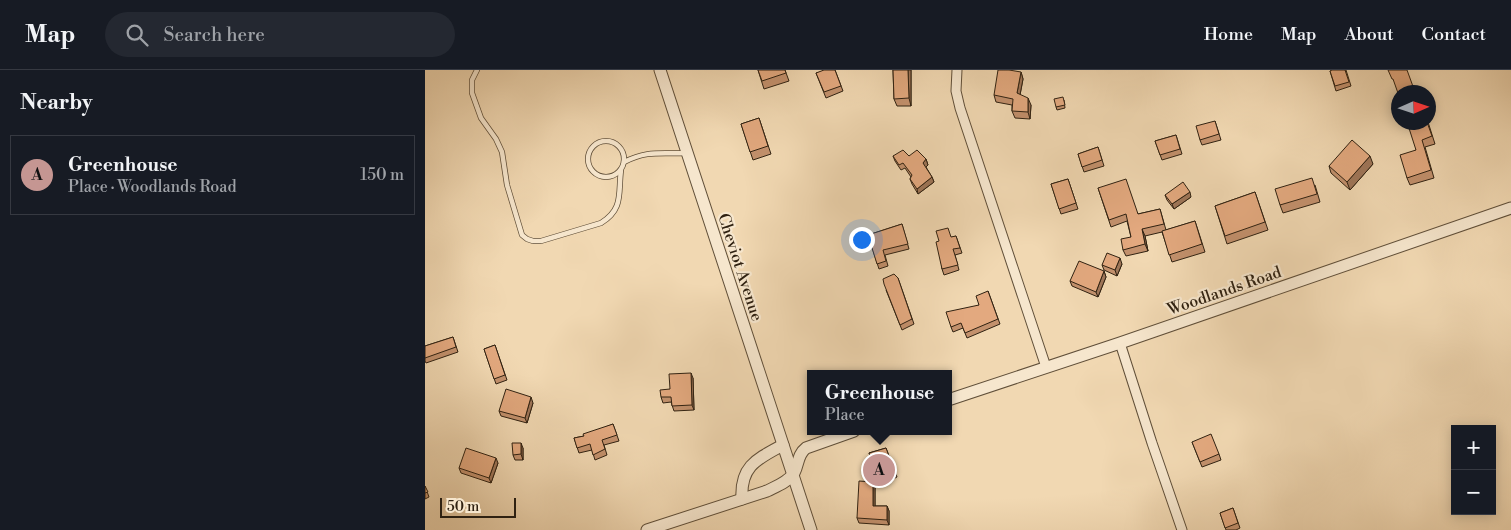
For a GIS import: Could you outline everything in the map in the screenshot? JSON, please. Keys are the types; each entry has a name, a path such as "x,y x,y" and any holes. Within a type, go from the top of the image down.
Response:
{"street":[{"name":"Cheviot Avenue","path":"660,70 811,530"},
{"path":"957,70 956,91 963,117 1046,367"},
{"name":"Woodlands Road","path":"952,399 1120,343 1511,208"},
{"path":"1120,343 1182,530"},
{"path":"647,530 776,486 793,474 803,450 842,435"},
{"path":"742,499 742,481 751,467 761,457 783,446"}],"lane":[{"path":"477,70 472,80 472,93 481,118 500,146 507,185 520,230 527,239 533,241 550,239 601,222 608,218 617,207 624,154 622,149 612,141 599,142 590,152 589,165 597,175 610,177 621,170"},
{"path":"624,162 636,156 647,154 687,153"}],"building":[{"path":"758,70 785,70 786,73 762,81"},
{"path":"824,70 835,70 841,86 824,92 816,73"},
{"path":"893,70 908,70 909,98 894,99"},
{"path":"998,70 1021,72 1017,93 1028,98 1028,112 1012,111 1013,99 994,95"},
{"path":"1345,70 1349,82 1335,86 1330,71"},
{"path":"1388,70 1407,70 1412,85 1395,85"},
{"path":"1063,97 1065,105 1056,107 1054,99"},
{"path":"759,118 768,146 750,152 741,124"},
{"path":"1215,121 1219,134 1200,140 1196,126"},
{"path":"1410,130 1430,130 1432,136 1422,140 1431,170 1407,178 1400,155 1416,150"},
{"path":"1176,135 1180,149 1160,155 1155,141"},
{"path":"1352,140 1370,156 1347,182 1329,166"},
{"path":"1098,147 1102,160 1082,167 1078,154"},
{"path":"903,150 909,156 917,150 926,159 923,163 932,177 917,189 910,179 912,175 903,163 899,165 893,156"},
{"path":"1312,178 1317,194 1280,205 1275,189"},
{"path":"1068,179 1076,203 1059,209 1051,184"},
{"path":"1126,179 1138,214 1160,209 1164,224 1142,229 1145,244 1123,250 1121,239 1131,237 1126,214 1109,220 1098,188"},
{"path":"1183,182 1190,192 1172,204 1165,195"},
{"path":"1255,192 1265,222 1225,236 1215,206"},
{"path":"1195,221 1202,244 1169,255 1162,231"},
{"path":"902,224 908,244 883,250 886,261 877,264 868,235"},
{"path":"948,228 951,237 956,236 960,248 953,249 958,265 942,269 936,242 939,241 936,231"},
{"path":"1107,253 1120,258 1115,270 1102,265"},
{"path":"1079,261 1104,271 1096,292 1070,281"},
{"path":"894,274 898,278 912,319 900,325 883,279"},
{"path":"988,291 998,319 965,333 961,323 951,327 946,312 979,305 976,296"},
{"path":"453,337 456,347 425,358 425,346"},
{"path":"495,345 505,375 494,379 484,349"},
{"path":"691,373 692,405 672,406 671,397 661,397 660,390 670,389 669,374"},
{"path":"506,389 531,397 525,418 499,411"},
{"path":"613,424 617,435 602,440 605,449 593,455 590,444 577,448 574,438"},
{"path":"1211,434 1219,454 1200,462 1192,442"},
{"path":"512,443 521,443 521,454 513,455"},
{"path":"466,448 496,458 489,478 459,468"},
{"path":"886,448 895,472 879,480 869,453"},
{"path":"859,481 873,482 873,506 887,506 887,520 857,518"},
{"path":"1233,508 1238,523 1225,528 1220,513"}],"place":[{"name":"Greenhouse","path":"879,470"}]}
